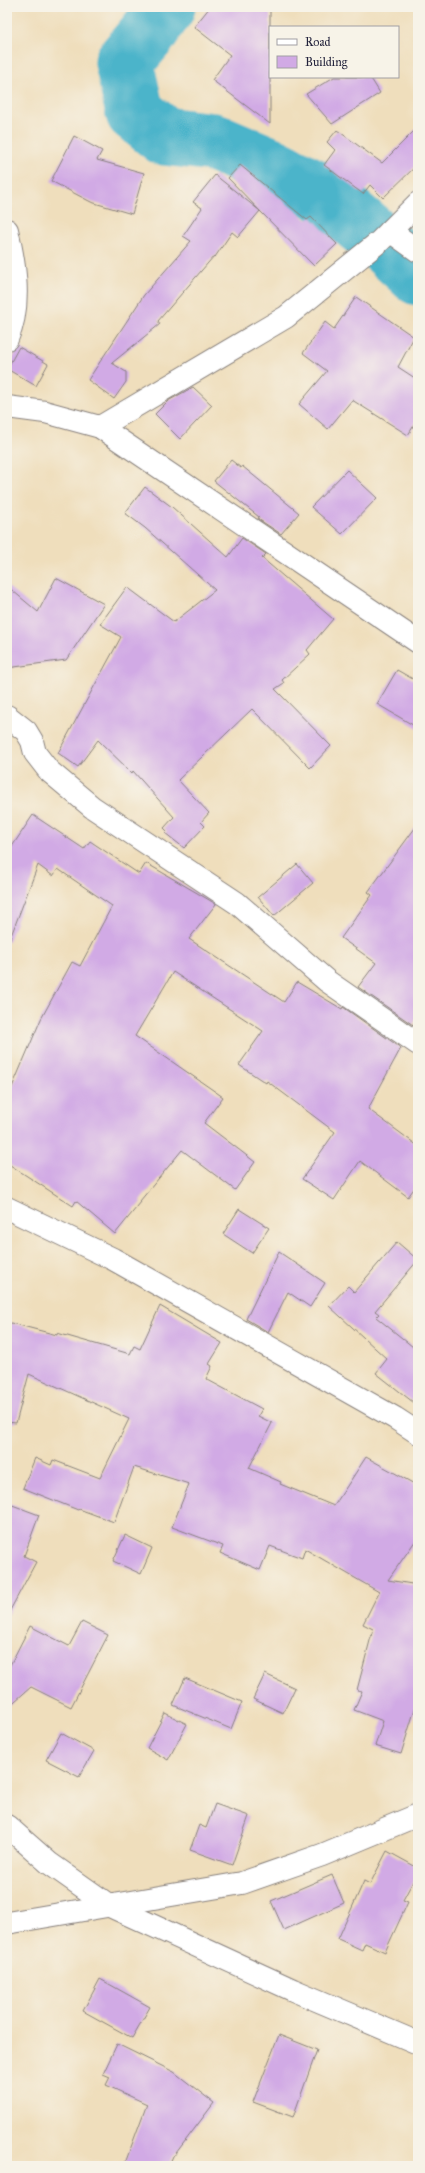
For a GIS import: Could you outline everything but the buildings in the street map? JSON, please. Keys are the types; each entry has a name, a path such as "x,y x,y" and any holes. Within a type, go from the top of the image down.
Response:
{"street":[{"path":"100,427 286,317 390,231 418,203"},
{"path":"7,230 14,259 16,297 13,326 7,339"},
{"path":"390,231 418,251"},
{"path":"7,407 45,412 100,427 418,642"},
{"path":"7,716 26,731 32,742 35,753 49,771 92,806 237,903 327,981 418,1044"},
{"path":"7,1208 113,1259 395,1418 418,1433"},
{"path":"7,1923 242,1883 322,1855 418,1815"},
{"path":"7,1826 49,1863 110,1906 293,1990 418,2043"}],"waterway":[{"path":"166,7 149,32 124,62 135,113 164,136 214,142 268,165 320,191 380,241 418,276"}]}
